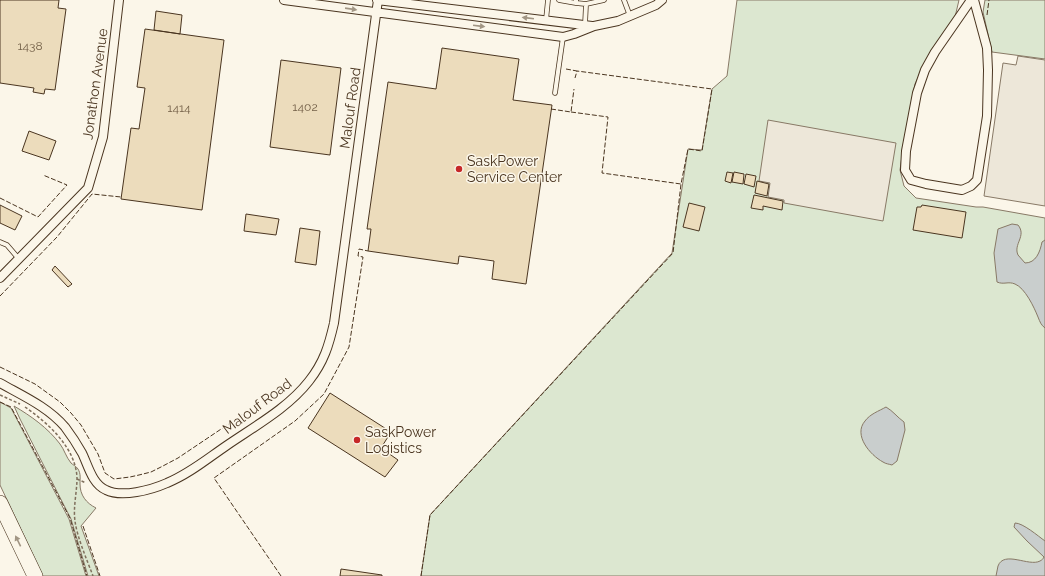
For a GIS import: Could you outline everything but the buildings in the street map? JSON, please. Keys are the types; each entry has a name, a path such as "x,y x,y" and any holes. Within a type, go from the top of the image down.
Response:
{"highway":[{"path":"0,503 35,576"}],"street":[{"name":"Jonathon Avenue","path":"0,278 88,188 103,137 119,0"},
{"path":"284,0 563,37 594,26 618,21 656,5 662,0"},
{"path":"377,0 594,26"},
{"name":"Malouf Road","path":"0,384 30,400 57,419 66,428 82,453 91,474 101,488 117,494 156,488 186,474 278,410 309,382 318,368 329,345 334,323 377,0"},
{"path":"972,0 987,48 987,116 977,180 972,186 962,190 911,180 905,170 906,150 917,94 925,70 935,52 972,0"}],"lane":[{"path":"546,20 548,0"},
{"path":"559,0 576,1 586,4 604,0"},
{"path":"624,0 630,16"},
{"path":"585,25 586,4"},
{"path":"555,93 563,37"},
{"path":"0,242 7,245 19,259"}],"path":[{"path":"0,394 23,406 47,424 62,441 71,456 76,467 77,479 74,520 92,576"}],"green space":[{"path":"737,0 959,0 955,17 932,49 915,84 900,170 904,186 916,198 983,207 1045,218 1045,576 421,576 430,515 672,253 688,149 702,150 712,89 727,76"},
{"path":"985,0 1045,0 1045,59 992,52 983,12"},
{"path":"0,402 11,408 69,519 86,576 43,576 0,485"},
{"path":"14,406 33,418 55,438 71,463 79,471 82,495 89,504 96,508 81,526 99,576 88,576 71,519"}],"shaded area":[{"path":"1018,56 1045,60 1045,206 984,196 1003,63 1016,65"},
{"path":"768,120 896,143 883,221 784,203 784,200 768,197 770,183 759,181"},
{"path":"1012,224 1018,225 1020,229 1021,236 1017,251 1018,255 1025,263 1029,263 1035,259 1039,253 1042,242 1045,240 1045,328 1042,326 1032,303 1019,286 1013,283 997,282 994,253 998,229"},
{"path":"886,407 904,422 905,430 897,461 892,465 884,463 868,450 862,438 861,432 862,426 867,419"},
{"path":"1015,523 1026,527 1045,541 1045,576 996,576 998,566 1001,561 1006,559 1035,562 1041,561 1044,557 1014,527"}],"fence":[{"path":"987,15 989,0"},
{"path":"566,69 577,71 575,78"},
{"path":"421,576 430,515 673,253 681,184 688,149 702,151 712,89 577,71"},
{"path":"551,109 571,112 574,89"},
{"path":"571,112 608,117 602,173 681,184"},
{"path":"0,198 38,217 67,185 43,175"},
{"path":"0,296 57,237 92,194 121,197"},
{"path":"281,576 214,478 295,421 324,394 349,347 363,257 358,256 359,249 368,251"},
{"path":"0,367 35,384 60,402 81,425 98,454 105,473 114,479 151,472 178,458 242,415"},
{"path":"0,402 11,407 70,518 87,576"},
{"path":"83,526 100,576"}],"place":[{"name":"SaskPower Service Center","path":"459,169"},
{"name":"SaskPower Logistics","path":"357,440"}]}
